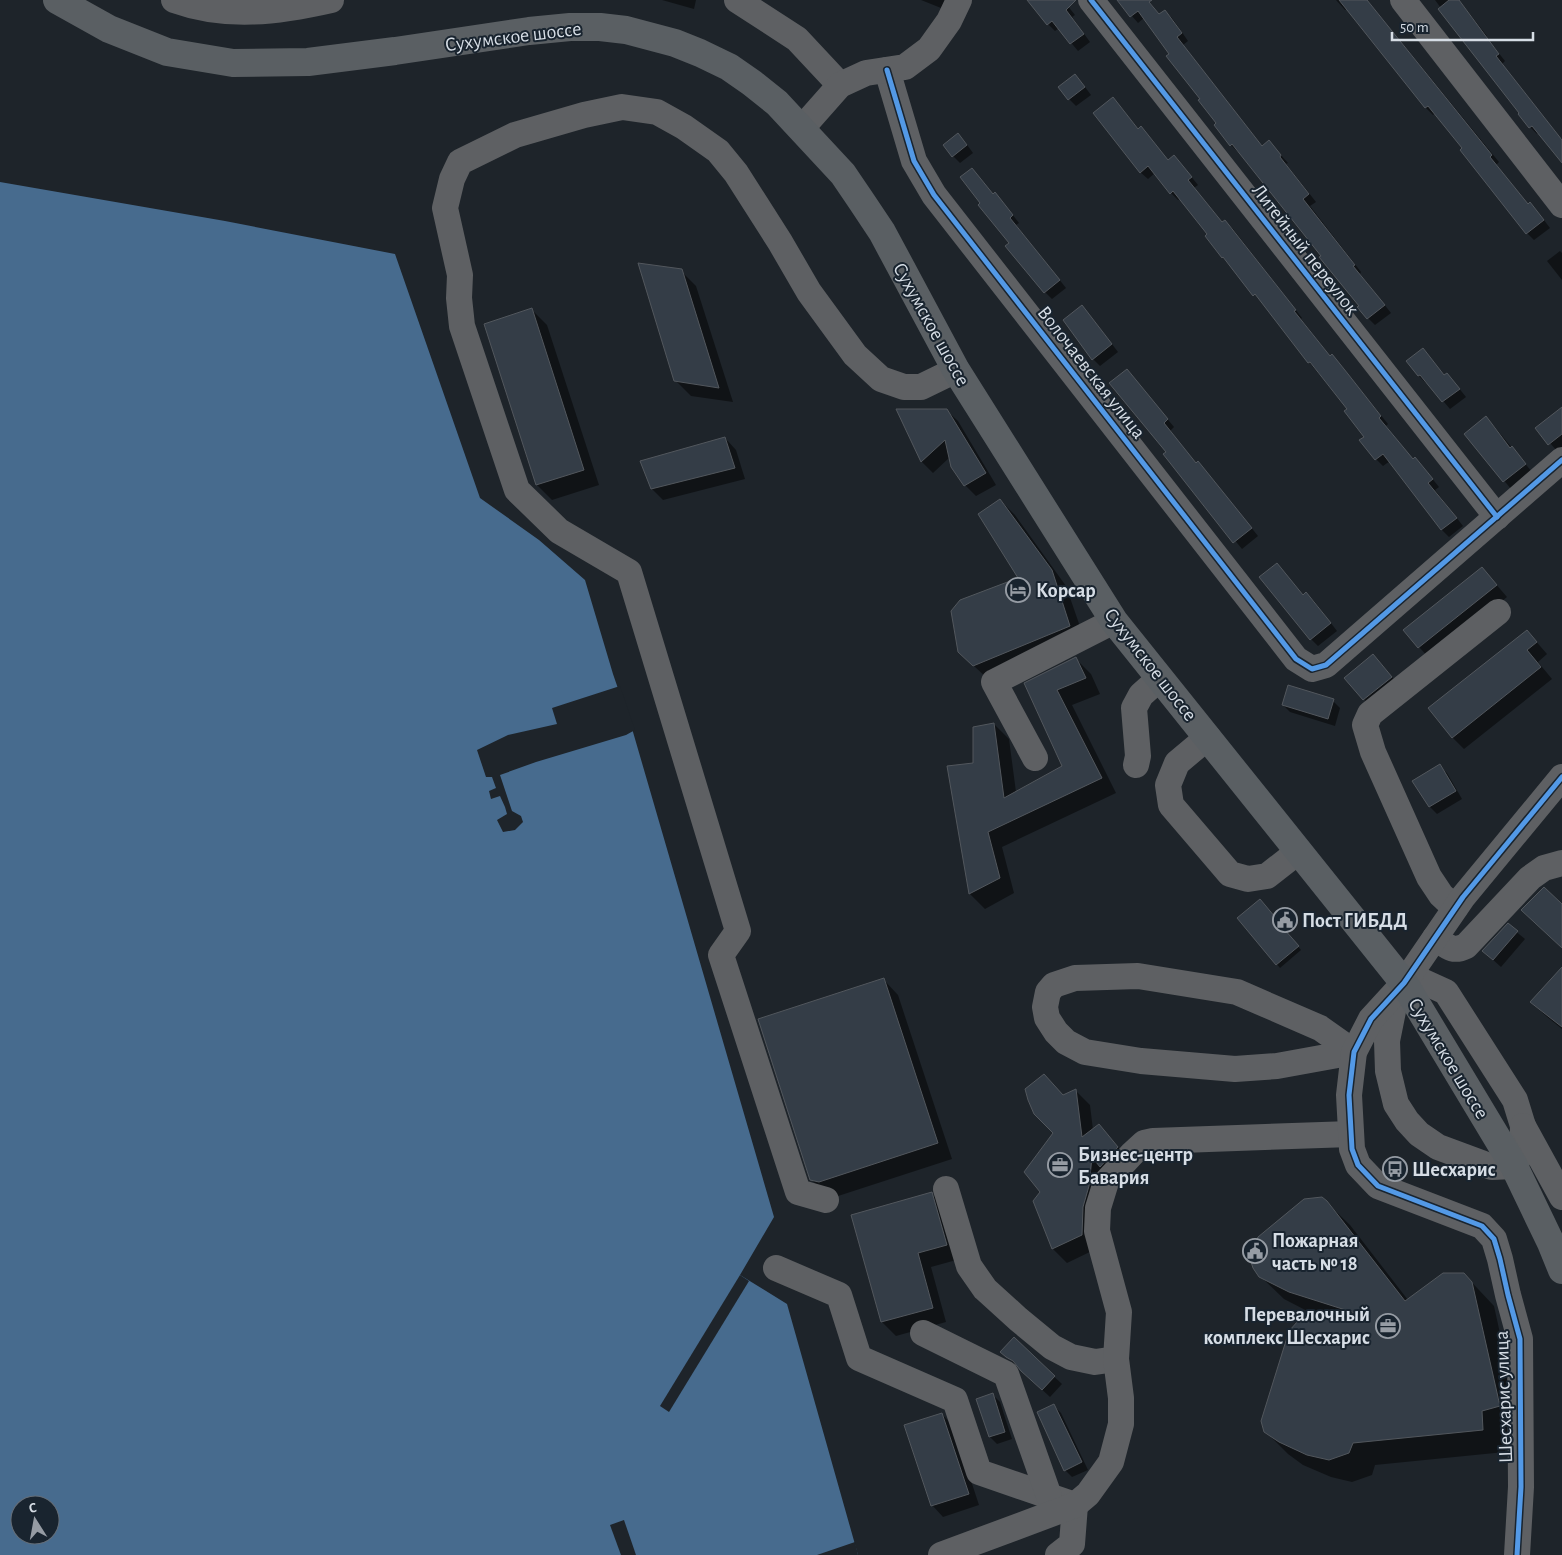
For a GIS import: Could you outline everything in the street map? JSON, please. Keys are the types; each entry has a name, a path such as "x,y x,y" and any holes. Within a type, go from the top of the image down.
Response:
{"highway":[{"name":"Сухумское шоссе","path":"57,0 109,29 167,52 233,63 308,62 570,27 626,30 675,43 729,67 777,103 843,174 882,232 956,370 1114,621 1404,983 1514,1166 1562,1270"}],"street":[{"path":"174,0 190,6 230,12 268,12 331,0"},
{"path":"737,0 797,39 840,85"},
{"path":"802,128 840,85 866,73 905,67 929,49 949,21 959,0"},
{"name":"Литейный переулок","path":"1090,0 1497,517"},
{"path":"1402,0 1562,205"},
{"name":"Волочаевская улица","path":"887,70 914,161 934,195 1296,659 1312,670 1326,665 1497,517"},
{"path":"826,1200 798,1192 721,955 738,931 629,572 559,531 517,490 462,326 459,298 460,275 445,208 452,179 460,162 515,135 584,115 622,107 657,112 684,127 718,151 736,173 780,242 808,292 854,355 881,379 904,387 921,387 956,370"},
{"path":"1497,517 1562,460"},
{"path":"1455,908 1428,877 1372,752 1366,725 1370,714 1498,612"},
{"path":"1034,758 994,682 1114,621"},
{"path":"1136,765 1138,756 1134,708 1142,695 1160,678"},
{"path":"1208,737 1177,764 1168,785 1171,806 1230,874 1248,879 1268,876 1299,851"},
{"path":"1523,1126 1522,1152 1514,1166 1492,1167 1438,1146 1419,1134 1407,1121 1396,1104 1388,1071 1387,1041 1394,1006 1404,983 1463,897 1562,776"},
{"path":"1435,938 1453,950 1459,950 1466,946 1530,878 1544,868 1561,864"},
{"path":"1138,976 1237,992 1320,1028 1354,1052 1277,1066 1235,1069 1141,1061 1085,1052 1066,1042 1046,1018 1045,1007 1048,992 1054,985 1075,978 1138,976"},
{"path":"1404,983 1424,982 1446,992 1515,1100 1523,1126 1562,1197"},
{"name":"Шесхарис улица","path":"1404,983 1371,1019 1354,1052 1349,1095 1352,1149 1358,1165 1378,1186 1482,1226 1494,1239 1520,1340 1521,1487 1517,1555"},
{"path":"941,1555 1075,1504 1088,1494 1111,1462 1120,1424 1121,1398 1116,1359 1119,1312 1097,1231 1098,1208 1106,1182 1132,1154 1144,1143 1153,1141 1351,1134"},
{"path":"946,1189 969,1266 985,1288 1052,1347 1071,1357 1095,1362 1116,1359"},
{"path":"776,1268 839,1295 859,1358 955,1400 979,1472 1075,1504"},
{"path":"923,1334 1006,1374 1049,1496"},
{"path":"1058,1555 1072,1544 1075,1504"}],"water":[{"path":"0,182 225,221 395,254 480,498 539,540 585,580 613,674 633,732 774,1217 740,1275 787,1304 858,1555 0,1555"}],"pier":[{"path":"620,686 635,730 626,735 500,775 512,811 521,816 523,822 515,830 503,832 497,820 507,814 505,807 500,796 491,799 489,791 496,788 492,777 486,777 477,750 508,735 557,724 552,708"},
{"path":"740,1275 749,1281 669,1412 660,1406"},
{"path":"624,1520 636,1555 621,1555 610,1525"},
{"path":"855,1542 858,1555 817,1555"}],"building":[{"path":"1027,0 1076,0 1066,10 1084,34 1070,44 1052,21 1047,25"},
{"path":"1117,0 1152,0 1149,2 1159,14 1165,10 1182,33 1177,37 1262,146 1269,140 1281,155 1280,157 1309,194 1303,199 1385,305 1367,319 1357,307 1359,306 1319,257 1321,256 1232,144 1230,146 1214,125 1216,123 1198,100 1200,99 1166,56 1169,54 1138,11 1130,17"},
{"path":"1339,0 1367,0 1492,155 1490,157 1528,204 1530,202 1544,220 1526,234 1460,150 1462,148 1428,106 1425,108"},
{"path":"1449,0 1459,0 1499,54 1496,56 1562,140 1562,163 1532,126 1529,128 1438,9"},
{"path":"1075,74 1085,87 1068,100 1058,87"},
{"path":"1113,97 1138,129 1141,126 1168,160 1174,155 1192,177 1188,180 1222,222 1225,220 1296,310 1294,311 1330,356 1332,354 1381,416 1379,418 1413,459 1415,457 1433,479 1428,483 1457,518 1441,530 1383,454 1375,460 1359,440 1364,437 1344,411 1347,409 1310,362 1308,363 1255,294 1253,296 1222,258 1205,236 1207,234 1173,191 1170,194 1148,166 1140,173 1093,113"},
{"path":"958,133 967,145 952,157 943,145"},
{"path":"972,168 993,194 995,192 1013,215 1010,218 1060,280 1044,293 1005,246 1009,243 978,205 980,203 960,177"},
{"path":"638,263 682,269 719,388 674,381"},
{"path":"1082,305 1112,344 1092,360 1063,320"},
{"path":"532,308 584,470 536,485 484,324"},
{"path":"1423,348 1444,375 1447,373 1460,389 1442,402 1406,361"},
{"path":"1127,369 1168,419 1164,423 1196,463 1198,461 1252,528 1233,543 1163,454 1166,452 1109,383"},
{"path":"1562,407 1562,434 1548,445 1535,428"},
{"path":"896,409 947,409 986,473 964,486 951,467 945,440 921,462"},
{"path":"1486,416 1510,448 1512,446 1526,464 1503,482 1464,434"},
{"path":"725,437 735,468 651,489 640,461"},
{"path":"1000,499 1052,570 1070,626 973,666 958,652 951,611 960,600 1018,578 978,514"},
{"path":"1277,563 1303,595 1306,592 1331,623 1310,640 1259,577"},
{"path":"1482,567 1497,585 1418,648 1403,630"},
{"path":"1527,630 1537,642 1527,650 1541,667 1452,738 1428,708"},
{"path":"1373,654 1392,677 1363,700 1344,678"},
{"path":"1076,657 1086,678 1057,690 1102,778 988,832 1000,878 969,894 947,766 973,763 973,727 994,723 1004,798 1062,766 1024,683"},
{"path":"1288,685 1334,699 1328,719 1282,705"},
{"path":"1440,764 1456,791 1429,807 1412,781"},
{"path":"1544,887 1562,904 1562,948 1521,910"},
{"path":"1260,899 1275,917 1283,911 1292,922 1284,929 1299,946 1276,965 1237,918"},
{"path":"1508,923 1518,931 1493,960 1482,951"},
{"path":"1562,967 1562,1027 1530,1002"},
{"path":"884,978 938,1143 819,1182 810,1180 758,1019"},
{"name":"Бизнес-центр Бавария","path":"1044,1074 1063,1095 1076,1089 1082,1137 1099,1124 1118,1147 1100,1167 1092,1157 1089,1186 1083,1207 1082,1235 1052,1249 1033,1201 1040,1192 1024,1172 1053,1133 1034,1114 1025,1089"},
{"path":"932,1192 947,1245 918,1253 933,1308 881,1322 851,1215"},
{"name":"Перевалочный комплекс Шесхарис","path":"1322,1197 1405,1301 1443,1273 1464,1273 1472,1282 1500,1406 1482,1411 1483,1430 1353,1443 1349,1453 1329,1460 1307,1455 1279,1442 1264,1432 1261,1421 1289,1331 1298,1321 1355,1313 1289,1292 1259,1277 1253,1268 1249,1256 1258,1237 1304,1199"},
{"path":"1014,1337 1055,1376 1042,1390 1013,1361 1000,1352"},
{"path":"993,1393 1005,1432 989,1437 976,1399"},
{"path":"1054,1404 1082,1462 1064,1471 1037,1412"},
{"path":"942,1413 969,1494 931,1506 904,1425"}],"cycle path":[{"path":"1091,0 1497,517"},
{"path":"887,70 914,161 934,195 1296,659 1312,669 1326,665 1562,460"},
{"path":"1517,1555 1521,1487 1520,1339 1494,1239 1482,1226 1378,1186 1358,1165 1352,1149 1349,1095 1354,1052 1371,1019 1404,983 1463,897 1562,777"}],"place":[{"name":"Корсар","path":"1018,590"},
{"name":"Пост ГИБДД","path":"1285,920"},
{"name":"Бизнес-центр Бавария","path":"1060,1165"},
{"name":"Шесхарис","path":"1395,1169"},
{"name":"Пожарная часть № 18","path":"1255,1251"},
{"name":"Перевалочный комплекс Шесхарис","path":"1388,1326"}]}
